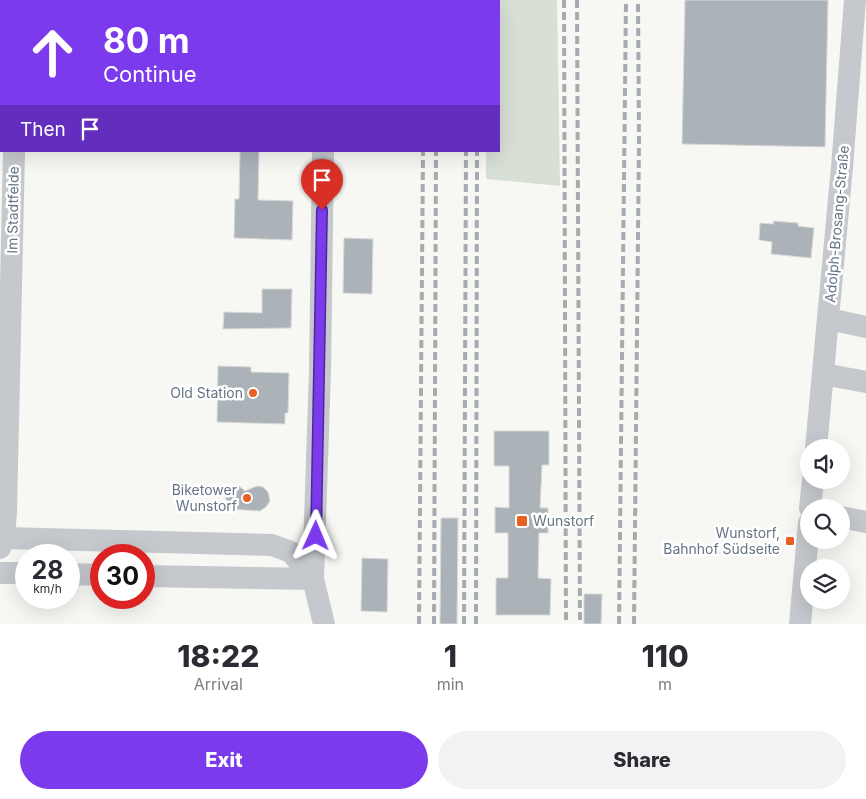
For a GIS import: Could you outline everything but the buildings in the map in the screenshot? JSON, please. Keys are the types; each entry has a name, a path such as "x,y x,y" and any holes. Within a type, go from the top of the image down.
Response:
{"street":[{"name":"Adolph-Brosang-Straße","path":"817,439 859,46 855,0"},
{"name":"Im Stadtfelde","path":"14,152 2,543 272,545 292,552 313,579"},
{"path":"323,152 316,536 313,579 324,624"},
{"path":"829,318 866,327"},
{"path":"824,374 866,382"},
{"path":"850,519 866,522"},
{"path":"800,624 807,549"},
{"path":"0,573 15,573"},
{"path":"155,576 313,579"}],"shaded area":[{"path":"500,0 557,0 560,186 486,179 486,152 500,152"}],"railway":[{"path":"564,0 566,624"},
{"path":"577,0 580,624"},
{"path":"619,624 626,0"},
{"path":"634,624 639,139 638,0"},
{"path":"419,624 423,152"},
{"path":"434,624 436,152"},
{"path":"464,624 466,152"},
{"path":"476,624 477,152"}],"place":[{"name":"Old Station","path":"253,393"},
{"name":"Biketower Wunstorf","path":"247,498"},
{"name":"Wunstorf","path":"522,521"},
{"name":"Wunstorf, Bahnhof Südseite","path":"790,541"}],"route":[{"path":"316,536 322,210"}]}
